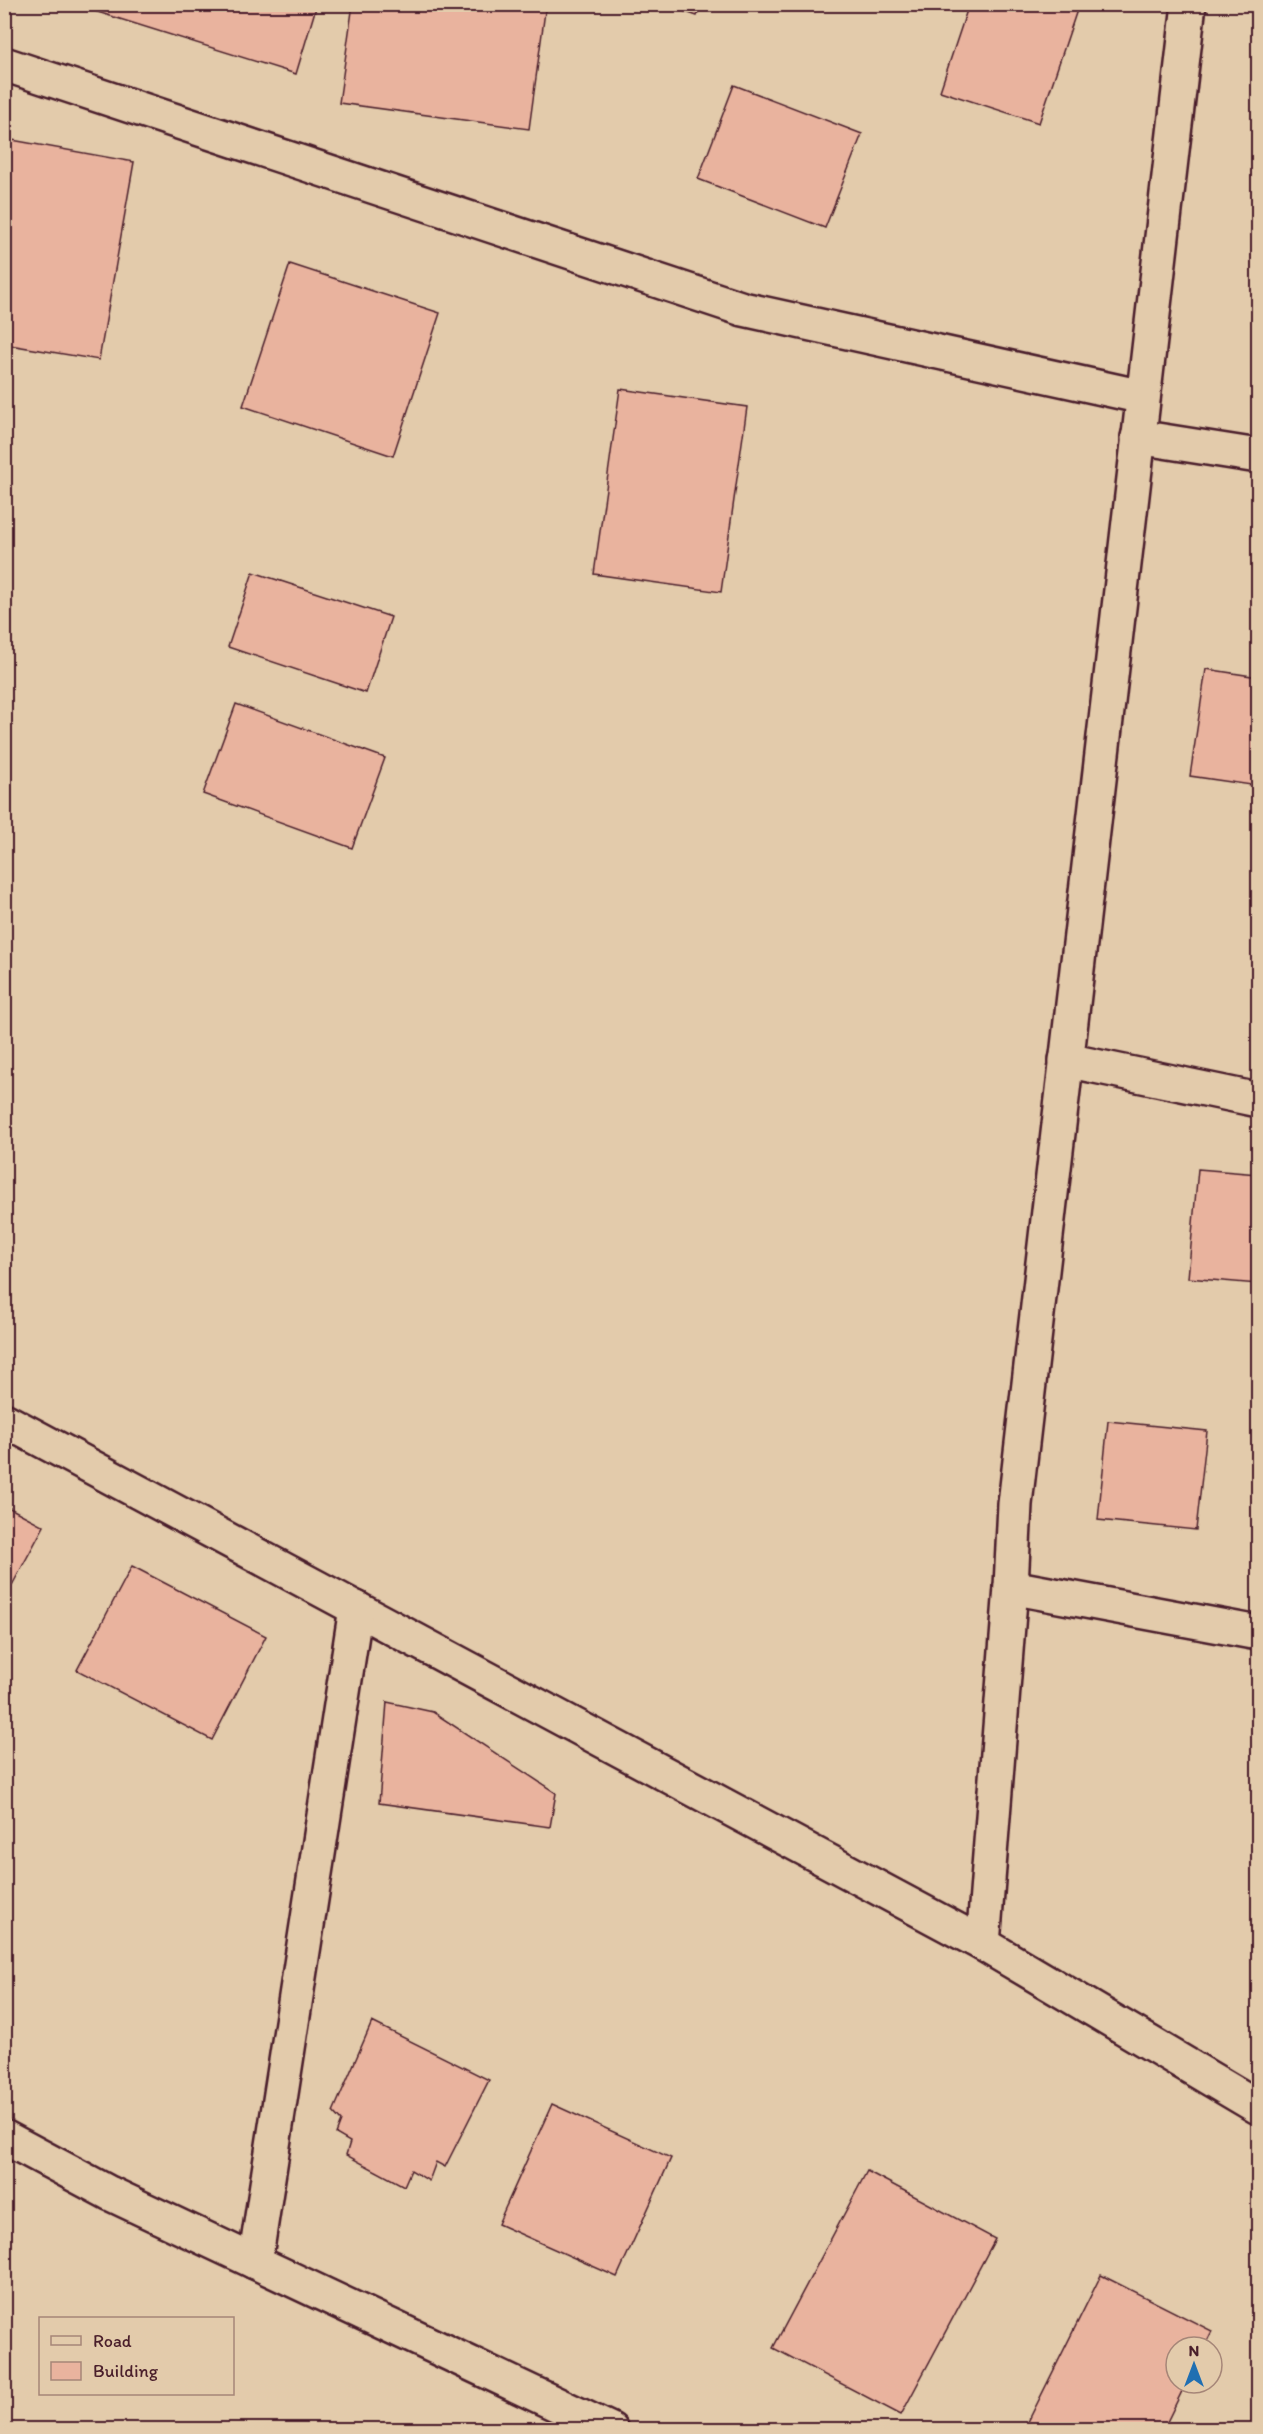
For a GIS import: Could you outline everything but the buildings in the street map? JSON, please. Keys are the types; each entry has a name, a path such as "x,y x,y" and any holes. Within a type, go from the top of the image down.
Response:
{"street":[{"path":"983,1944 1011,1587 1014,1504 1189,4"},
{"path":"4,64 743,309 1143,397"},
{"path":"1138,436 1258,456"},
{"path":"1066,1060 1258,1100"},
{"path":"4,1420 983,1944 1258,2107"},
{"path":"1011,1587 1258,1633"},
{"path":"255,2262 356,1608"},
{"path":"4,2138 109,2193 611,2430"}]}
